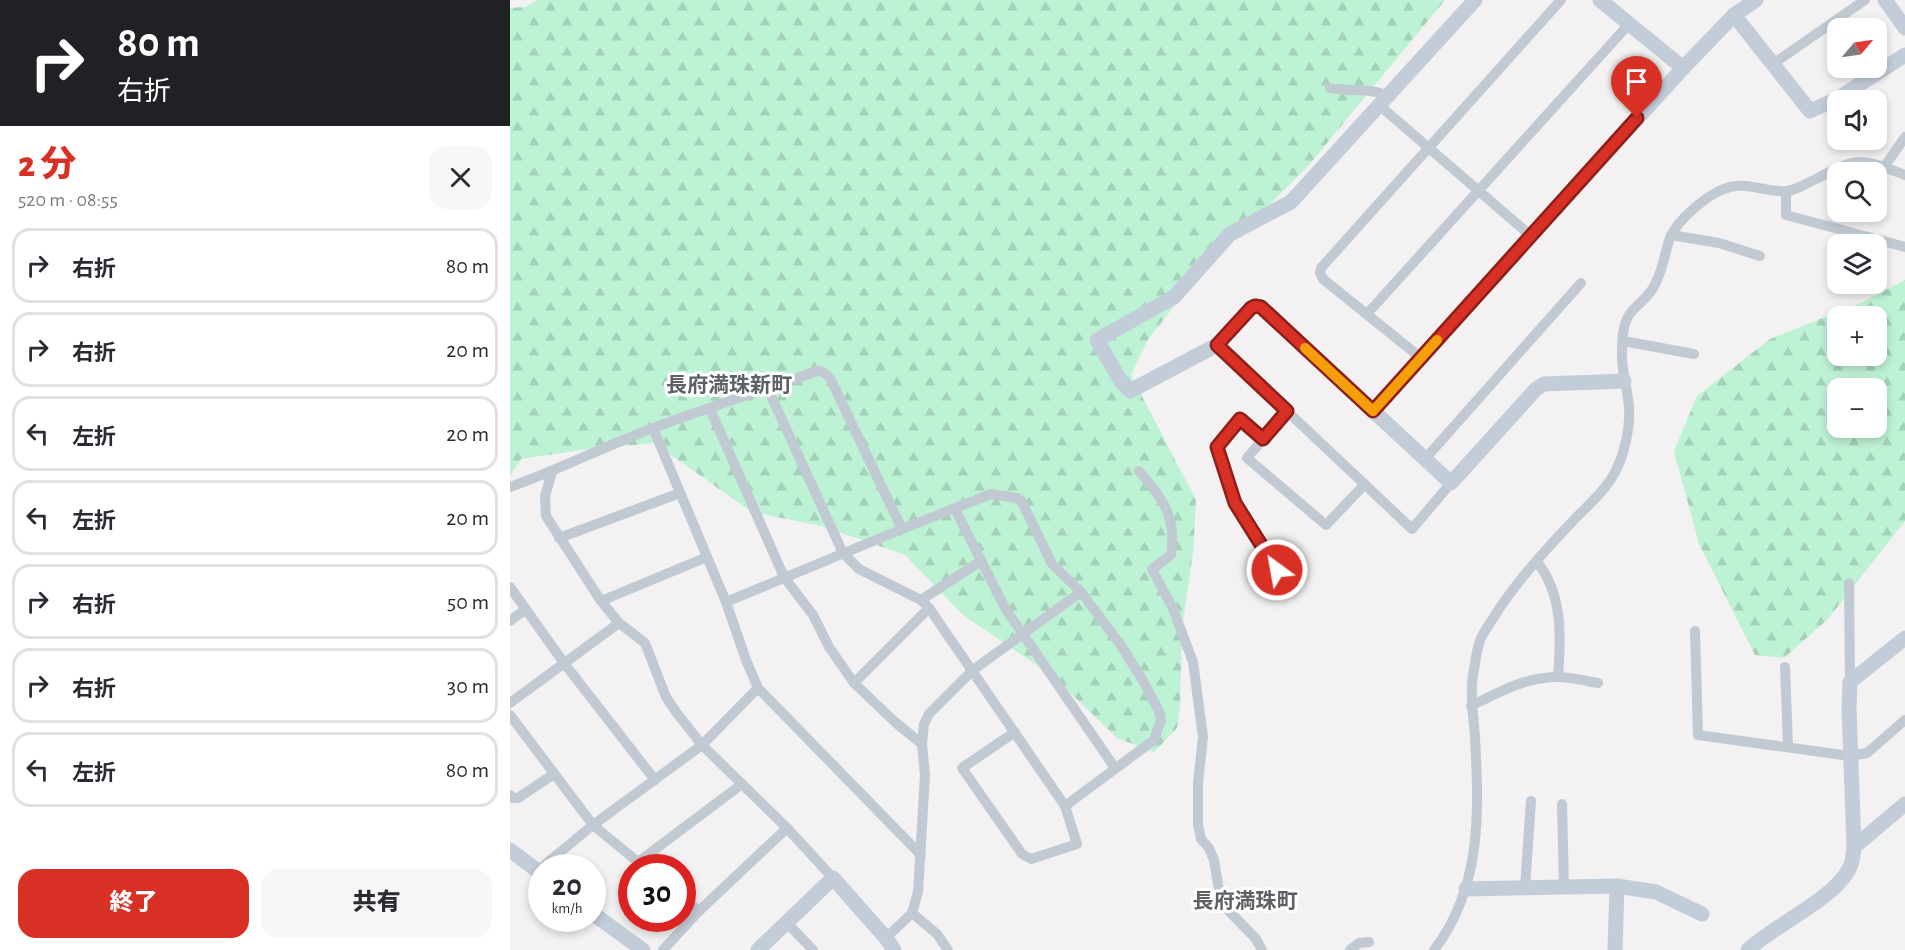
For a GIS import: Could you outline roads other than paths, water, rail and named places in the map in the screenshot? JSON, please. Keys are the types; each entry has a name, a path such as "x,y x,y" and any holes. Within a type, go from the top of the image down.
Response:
{"street":[{"path":"1451,483 1261,307 1251,308 1217,345 1130,391 1122,384 1097,340 1174,297 1230,234 1291,202 1475,0"},
{"path":"1421,358 1323,279 1320,273 1321,268 1561,0"},
{"path":"1600,0 1683,68"},
{"path":"1373,411 1683,68 1734,15 1756,0"},
{"path":"1773,64 1865,0"},
{"path":"1885,0 1905,28"},
{"path":"1734,15 1810,111 1837,99 1905,55"},
{"path":"1367,314 1629,24"},
{"path":"1330,88 1347,92 1357,89 1380,92 1384,100 1430,147 1531,236"},
{"path":"1887,163 1905,137"},
{"path":"1887,168 1905,175"},
{"path":"1434,950 1456,917 1466,889 1474,852 1477,809 1472,681 1482,637 1505,599 1612,478 1626,443 1629,423 1629,399 1624,381 1623,341 1624,327 1630,313 1654,287 1663,266 1671,235 1687,215 1716,192 1727,187 1742,186 1786,191 1827,174"},
{"path":"1786,191 1786,215 1905,247"},
{"path":"1671,235 1719,243 1760,256"},
{"path":"1425,459 1581,284"},
{"path":"1623,341 1694,354"},
{"path":"1217,345 1412,530 1536,389 1544,384 1624,381"},
{"path":"510,487 552,472 593,452 653,428 817,371 823,372 830,378 902,529"},
{"path":"768,389 843,553 859,569 925,604 973,670 1015,732 1065,806 1077,844 1030,859 1022,854 962,768 1015,732"},
{"path":"710,409 784,578 813,615 829,647 854,683 922,744"},
{"path":"1287,411 1247,458 1326,525 1365,484"},
{"path":"1263,439 1240,419 1217,447 1235,503 1277,570"},
{"path":"653,428 726,602 758,688 921,855"},
{"path":"1139,471 1165,504 1170,521 1172,545 1170,555 1152,569 1173,609 1193,662 1203,737 1198,783 1199,832 1214,860 1220,896 1228,910 1256,939 1262,950"},
{"path":"552,472 545,496 546,516 602,601 620,623 645,643 666,697 702,745 787,828 890,944 912,913 918,892 925,775 922,744 924,724 929,714 973,670 1081,592"},
{"path":"559,538 680,493"},
{"path":"726,602 991,494 1017,498 1022,502 1052,564 1081,592 1120,644 1160,711 1161,720 1154,740 1065,806"},
{"path":"955,509 1000,601 1115,768"},
{"path":"602,601 707,557"},
{"path":"854,683 925,604 981,561"},
{"path":"1537,562 1548,577 1554,592 1561,644 1558,676"},
{"path":"1748,950 1824,896 1845,876 1851,866 1854,847 1849,708 1849,583"},
{"path":"510,587 564,663 655,780"},
{"path":"510,621 526,609"},
{"path":"510,703 620,623"},
{"path":"1695,631 1698,735 1850,756 1867,753 1905,720"},
{"path":"1850,682 1905,638"},
{"path":"1785,667 1788,746"},
{"path":"1472,706 1509,687 1529,680 1558,676 1598,683"},
{"path":"559,854 593,825 702,745 758,688"},
{"path":"510,715 593,825 628,854"},
{"path":"510,795 512,798 518,798 554,774"},
{"path":"655,854 742,784"},
{"path":"1525,887 1531,801"},
{"path":"1562,804 1564,887"},
{"path":"1854,847 1905,804"},
{"path":"663,950 699,912 787,828"},
{"path":"510,850 528,862"},
{"path":"758,950 833,878"},
{"path":"1466,889 1617,886 1656,892 1702,914"},
{"path":"1615,950 1617,886"},
{"path":"912,913 937,934 948,950"},
{"path":"787,922 813,950"},
{"path":"606,923 643,950"},
{"path":"1350,950 1359,943 1370,942"}],"district":[{"name":"長府満珠新町","path":"729,385"},
{"name":"長府満珠町","path":"1245,901"}]}
